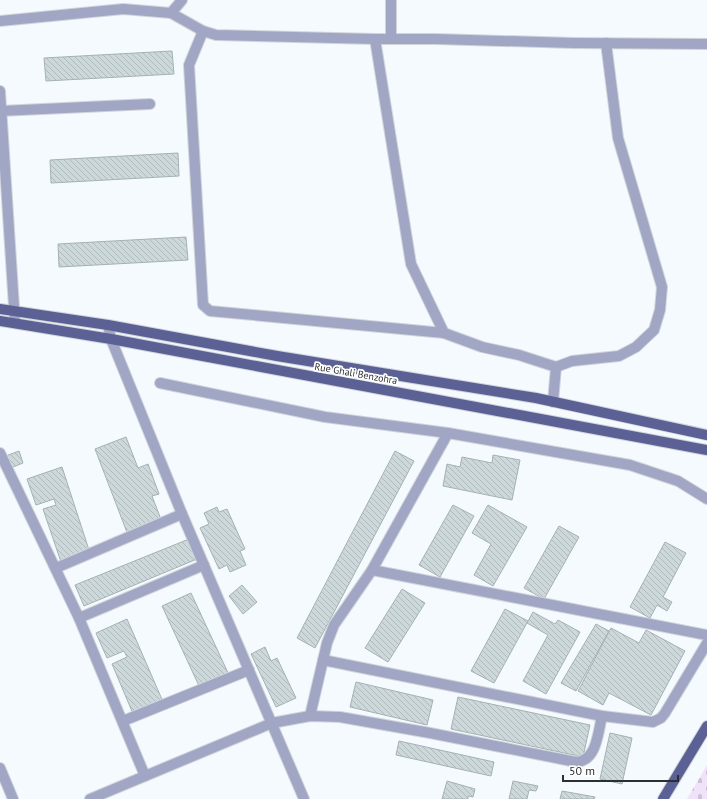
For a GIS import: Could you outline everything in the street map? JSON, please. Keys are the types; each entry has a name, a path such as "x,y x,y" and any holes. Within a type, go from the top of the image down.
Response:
{"main road":[{"name":"Rue Ghali Benzohra","path":"0,309 108,325 277,356 536,398 707,435"},
{"name":"Rue Ghali Benzohra","path":"0,321 15,322 111,339 707,450"},
{"path":"663,799 707,726"}],"street":[{"path":"171,13 182,0"},
{"path":"391,0 391,39"},
{"path":"0,21 123,9 171,13 203,31 216,35 606,44 707,44"},
{"path":"203,31 189,65 203,305 206,308 210,311 444,333 482,347 519,355 556,367 572,361 619,356 636,347 654,330 660,310 662,287 618,138 606,44"},
{"path":"375,39 411,264 444,333"},
{"path":"0,91 13,310 15,322"},
{"path":"1,111 150,104"},
{"path":"108,325 111,339 182,514 304,799"},
{"path":"553,402 556,367"},
{"path":"160,383 325,417 448,433 630,465 678,481 707,499"},
{"path":"310,716 327,643 334,625 372,570 448,433"},
{"path":"0,453 3,469 56,568 79,618 145,776"},
{"path":"56,568 182,514"},
{"path":"79,618 204,565"},
{"path":"372,570 707,635"},
{"path":"323,660 602,716 642,722 653,722 661,718 707,643"},
{"path":"123,721 249,670"},
{"path":"91,799 272,723 310,716 340,717 430,732 582,762 589,758 593,751 602,716"},
{"path":"0,768 13,799"}],"green space":[{"path":"707,765 707,799 687,799"}],"building":[{"path":"172,51 174,74 46,81 44,58"},
{"path":"178,153 179,176 51,183 50,160"},
{"path":"186,237 188,260 59,267 58,244"},
{"path":"126,437 138,468 148,464 159,494 152,496 162,522 128,535 95,449"},
{"path":"19,451 23,463 8,469 3,457"},
{"path":"395,451 414,461 315,648 297,638"},
{"path":"493,455 520,460 512,500 443,486 447,464 460,467 462,457 492,463"},
{"path":"62,467 90,553 61,562 43,509 56,505 54,499 36,505 27,479"},
{"path":"453,505 474,516 440,577 419,565"},
{"path":"488,505 527,527 493,586 474,575 491,544 472,533"},
{"path":"217,507 219,512 227,509 245,549 240,551 246,565 230,572 227,565 219,569 200,528 209,524 204,513"},
{"path":"559,526 579,537 544,599 524,588"},
{"path":"189,539 197,559 84,606 75,585"},
{"path":"665,542 686,553 663,597 672,602 667,611 657,605 650,618 630,607"},
{"path":"242,585 257,602 243,614 229,596"},
{"path":"402,589 425,603 388,662 365,648"},
{"path":"191,593 229,675 200,688 162,606"},
{"path":"505,609 528,621 494,683 471,671"},
{"path":"533,612 555,624 558,620 580,632 546,694 523,681 548,635 527,623"},
{"path":"127,619 164,704 134,716 112,664 127,657 124,651 107,658 96,633"},
{"path":"596,624 609,631 576,691 561,683"},
{"path":"611,628 639,643 646,630 685,651 651,715 609,693 603,705 578,691"},
{"path":"265,647 271,661 277,658 296,698 276,707 251,654"},
{"path":"356,682 433,700 427,725 350,707"},
{"path":"458,697 590,725 583,757 451,729"},
{"path":"610,733 632,738 622,784 600,779"},
{"path":"399,741 494,762 491,776 396,755"},
{"path":"447,781 475,789 473,797 468,796 468,799 442,799"},
{"path":"513,781 538,786 536,791 529,790 527,799 509,799"},
{"path":"562,791 595,797 594,799 560,799"}]}
